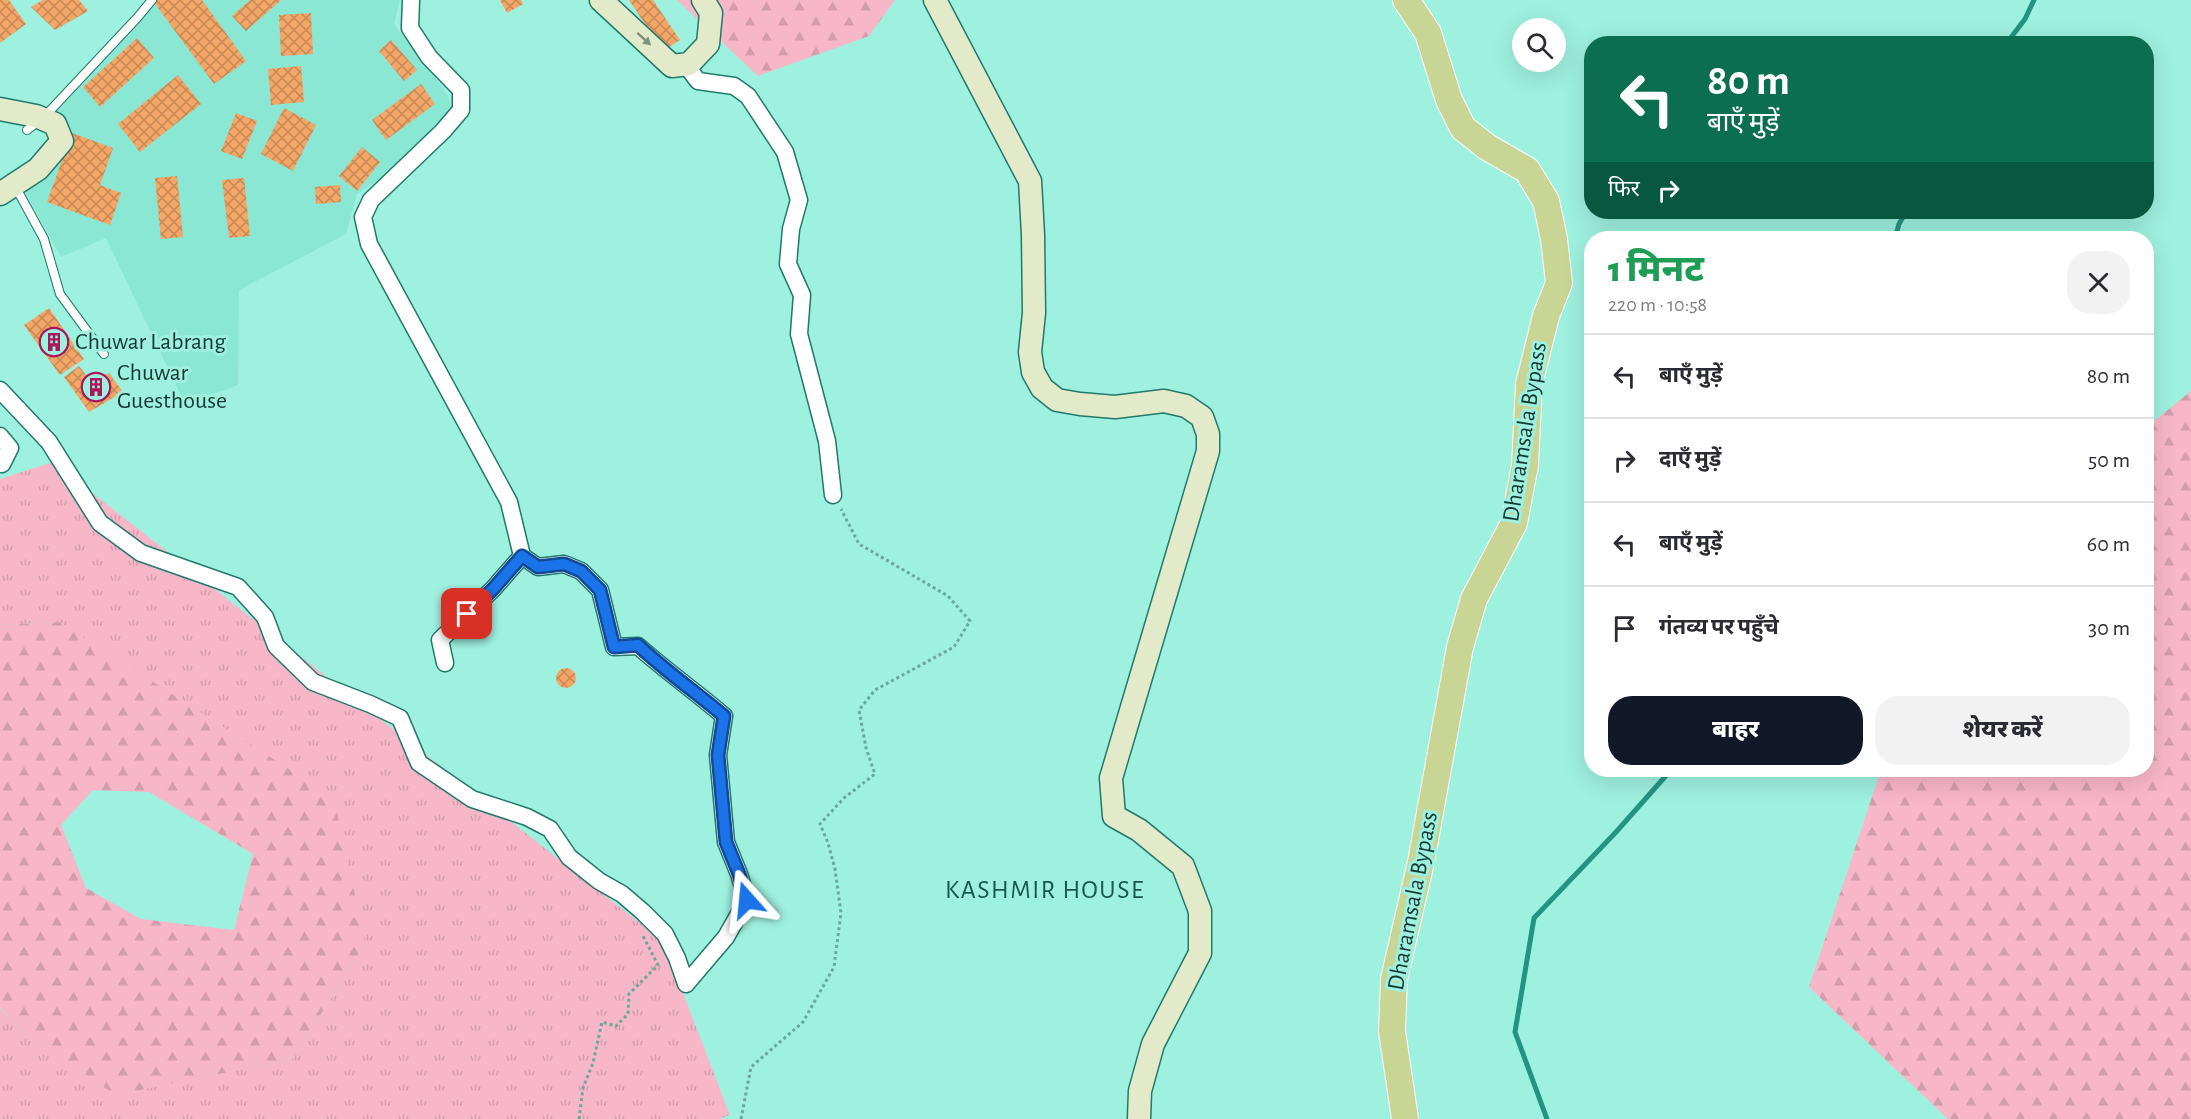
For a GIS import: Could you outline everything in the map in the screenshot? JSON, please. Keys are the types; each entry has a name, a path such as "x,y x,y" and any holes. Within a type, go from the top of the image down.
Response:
{"main road":[{"path":"601,0 672,66 689,64 708,44 711,13 703,0"},
{"path":"935,0 1030,181 1034,302 1030,352 1034,372 1042,388 1057,400 1080,404 1115,407 1164,401 1186,406 1202,417 1208,434 1208,451 1111,778 1114,816 1139,830 1183,866 1200,911 1200,953 1153,1044 1140,1091 1139,1119"},
{"name":"Dharamsala Bypass","path":"1405,1119 1392,1031 1394,979 1421,862 1460,647 1474,599 1514,523 1525,465 1529,384 1546,316 1559,283 1554,239 1546,201 1527,170 1487,147 1463,128 1449,100 1428,33 1406,0"},
{"path":"0,109 34,124 55,124 62,141 38,169 7,190"}],"street":[{"path":"0,390 48,442 100,523 141,553 238,587 265,617 276,646 313,682 400,718 419,763 472,799 527,817 550,830 569,857 599,881 622,894 665,934 686,984 726,938 747,900 726,842 718,755 724,716 689,686 660,666 638,645 614,647 600,590 581,571 564,564 538,567 522,556 509,502 369,244 363,218 371,200 443,131 461,110 461,90 429,57 410,28 411,0"},
{"path":"689,64 689,69 698,81 734,86 748,96 785,152 799,200 790,229 788,264 802,295 799,334 827,441 833,495"},
{"path":"0,436 10,448 2,464 0,463"},
{"path":"445,663 440,640 493,589 522,556"}],"lane":[{"path":"34,124 152,0"},
{"path":"7,190 44,239 60,294 105,354"}],"path":[{"path":"741,1119 751,1067 803,1022 834,967 841,914 835,869 820,824 844,798 875,774 866,748 859,710 874,690 954,647 970,621 948,596 859,544 833,495"},
{"path":"579,1119 583,1088 593,1063 602,1022 616,1026 628,1014 629,994 658,965 642,936 636,906"}],"shaded area":[{"path":"147,0 400,0 394,24 448,95 456,129 357,194 346,234 239,290 238,385 185,404 106,238 61,257 24,190 68,156 46,115 61,108"}],"green space":[{"path":"677,0 895,0 869,36 758,76"},
{"path":"2191,391 2191,1119 1948,1119 1809,987 1879,777 2154,777 2154,421"},
{"path":"53,462 663,941 730,1115 720,1119 0,1119 0,1008 19,1028 115,1094 293,1059 365,943 60,622 0,625 0,479"},
{"path":"60,622 334,798 365,943 293,1059 115,1095 19,1028 0,1007 0,625","holes":["93,790 149,792 253,854 234,930 141,919 86,888 61,825"]}],"building":[{"path":"0,0 9,0 26,24 0,43"},
{"path":"43,0 79,0 88,11 55,30 31,7"},
{"path":"202,0 246,61 214,84 153,1"},
{"path":"250,0 281,0 246,31 232,16"},
{"path":"500,0 521,0 523,4 507,13"},
{"path":"629,0 653,0 680,40 663,51"},
{"path":"311,13 313,54 281,56 279,15"},
{"path":"137,38 154,58 100,107 83,87"},
{"path":"391,40 417,70 404,81 379,51"},
{"path":"301,66 304,102 271,105 268,69"},
{"path":"178,75 201,104 140,152 118,124"},
{"path":"421,84 435,104 386,140 372,120"},
{"path":"284,108 316,125 293,171 261,154"},
{"path":"236,113 257,121 242,159 221,151"},
{"path":"72,133 113,148 100,185 121,193 110,225 47,202"},
{"path":"362,147 380,162 357,191 339,176"},
{"path":"177,176 183,237 161,239 155,178"},
{"path":"244,178 250,236 229,238 222,180"},
{"path":"340,185 341,202 316,204 315,187"},
{"name":"Chuwar Labrang","path":"49,308 84,359 60,375 24,325"},
{"name":"Chuwar Guesthouse","path":"79,366 92,383 109,373 123,392 89,412 64,377"},
{"path":"562,668 570,668 576,674 576,682 570,688 562,688 556,682 556,674"}],"waterway":[{"path":"2012,36 2025,19 2034,0"},
{"path":"1897,231 1902,219"},
{"path":"1547,1119 1515,1032 1534,918 1665,777"}],"place":[{"name":"Chuwar Labrang","path":"54,342"},
{"name":"Chuwar Guesthouse","path":"96,387"}],"district":[{"name":"KASHMIR HOUSE","path":"1045,890"}],"route":[{"path":"467,614 522,556 538,567 564,564 581,571 600,590 614,647 638,645 660,666 689,686 724,716 718,755 726,842 747,900"}]}
